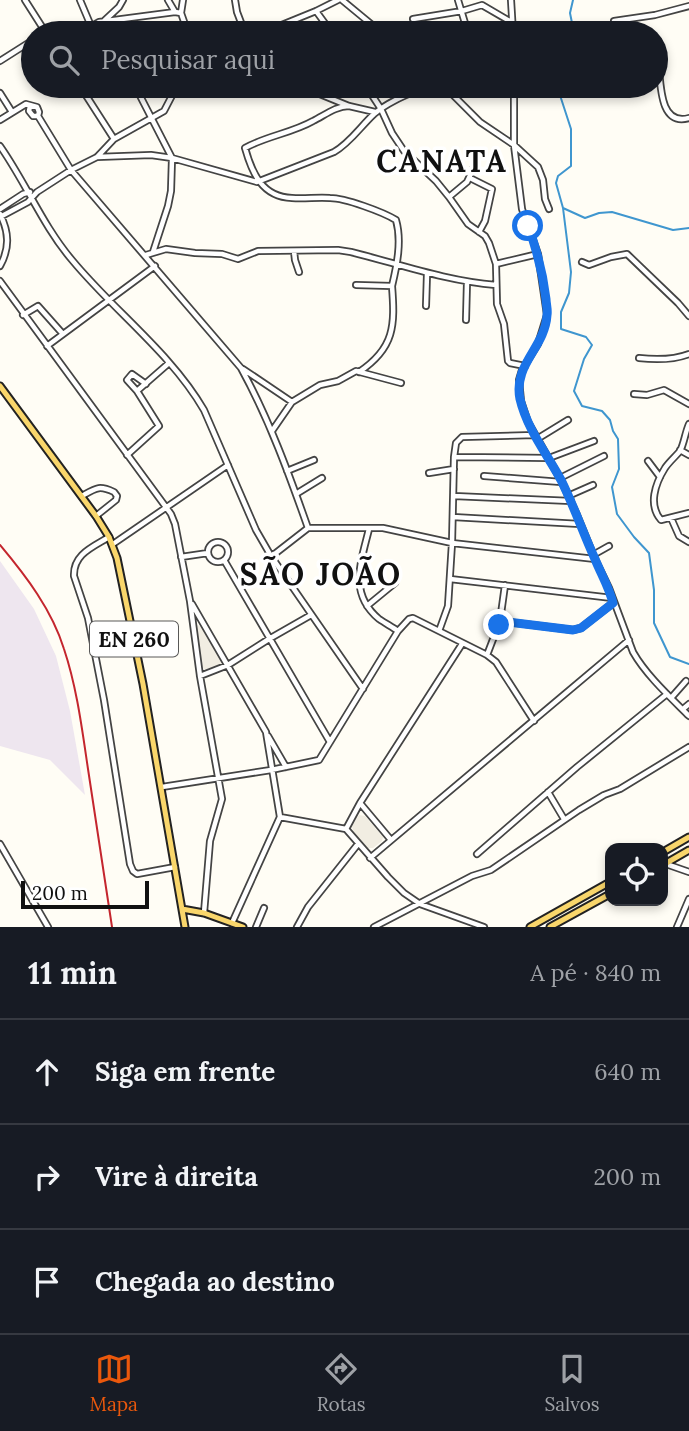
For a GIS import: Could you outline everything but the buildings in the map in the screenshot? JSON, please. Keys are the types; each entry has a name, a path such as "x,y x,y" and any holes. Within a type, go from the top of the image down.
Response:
{"main road":[{"name":"EN 260","path":"0,386 82,496 113,544 138,659 185,927"},
{"path":"668,849 689,837"},
{"path":"668,862 689,850"},
{"path":"530,927 605,885"},
{"path":"550,927 605,897"},
{"path":"182,909 204,913 243,927"}],"street":[{"path":"25,0 38,21"},
{"path":"80,0 89,21"},
{"path":"103,21 116,10 122,0"},
{"path":"168,0 182,21"},
{"path":"178,12 183,0"},
{"path":"235,0 240,21"},
{"path":"291,21 340,0 367,21"},
{"path":"458,0 465,21"},
{"path":"511,0 513,21"},
{"path":"413,19 483,6 509,21"},
{"path":"614,21 655,15 689,6"},
{"path":"116,10 118,20"},
{"path":"316,11 323,21"},
{"path":"103,21 178,12"},
{"path":"0,61 21,48"},
{"path":"0,94 12,112"},
{"path":"88,98 114,139"},
{"path":"141,98 172,158 169,199 152,253"},
{"path":"0,214 32,199 37,192 71,170 97,157 114,139 164,111 171,98"},
{"path":"329,98 349,106 379,111"},
{"path":"372,98 404,151 436,181 468,224 485,236 489,243 496,264 497,304 505,331 508,361 525,366"},
{"path":"257,181 321,158 343,147 379,111 401,98"},
{"path":"456,98 480,122 514,145 538,167 549,209"},
{"path":"514,98 514,145 522,209 538,254 547,315 538,344 519,380 524,412 561,480 637,659 689,716"},
{"path":"663,98 666,112 675,119 689,118"},
{"path":"0,120 26,104 37,107 38,116 71,170 241,368 272,432 308,528"},
{"path":"257,181 246,147 305,126 339,107 349,106"},
{"path":"0,146 61,247 184,380 204,410 256,530 271,556 363,689"},
{"path":"97,157 151,155 172,158 257,181 269,191 283,197 334,198 392,218 397,223 397,264 392,286 394,316 391,336 377,359 359,372 320,385 292,402 272,432"},
{"path":"449,197 470,178 474,167"},
{"path":"470,178 492,189 485,220 479,232"},
{"path":"0,214 28,192 37,192"},
{"path":"0,214 8,237 8,247 0,266"},
{"path":"145,255 166,249 222,254 238,259 258,251 338,250 428,274 496,285"},
{"path":"294,251 299,272"},
{"path":"496,264 538,254"},
{"path":"582,262 589,265 627,254 689,316"},
{"path":"47,346 155,266"},
{"path":"426,306 428,274"},
{"path":"0,281 171,514 175,524 222,803 210,841 204,913"},
{"path":"466,320 467,282"},
{"path":"356,285 392,286"},
{"path":"23,314 38,306 62,333"},
{"path":"639,358 664,359 689,354"},
{"path":"137,391 169,363"},
{"path":"241,368 292,402"},
{"path":"359,372 401,383"},
{"path":"127,455 159,426 127,379 132,374 146,384"},
{"path":"634,394 647,395 663,390 689,404"},
{"path":"439,631 448,606 456,443 462,437 536,437 568,421"},
{"path":"689,424 680,450 666,466 654,493 654,509 662,520 689,513"},
{"path":"454,457 549,458 594,441"},
{"path":"680,450 689,455"},
{"path":"484,476 561,480 604,456"},
{"path":"287,471 314,460"},
{"path":"648,461 660,477"},
{"path":"113,544 228,465"},
{"path":"429,473 454,469"},
{"path":"296,494 322,478"},
{"path":"454,496 569,498 593,485"},
{"path":"82,496 98,487 114,492 117,496 116,500 96,516"},
{"path":"453,517 580,523"},
{"path":"671,518 679,536 689,542"},
{"path":"271,556 308,528 383,528 452,543 594,557 609,546"},
{"path":"369,529 359,574 359,588 367,606 378,618 398,632"},
{"path":"109,537 79,556 73,569 88,618 130,864 132,872 137,874 176,867"},
{"path":"215,543 224,544 228,551 224,560 216,562 208,553 215,543"},
{"path":"181,558 208,553"},
{"path":"224,560 330,742"},
{"path":"450,579 613,600"},
{"path":"367,606 395,583"},
{"path":"487,655 500,621 505,586"},
{"path":"500,621 573,630 581,628 613,600"},
{"path":"190,601 286,767"},
{"path":"200,676 228,665 312,615"},
{"path":"162,787 319,760 398,632 406,621 413,618 496,662 534,721"},
{"path":"370,858 629,640"},
{"path":"346,829 462,643"},
{"path":"477,854 548,792 686,681"},
{"path":"683,709 689,704"},
{"path":"229,923 280,817 266,732"},
{"path":"374,927 472,876 491,870 564,819 689,747"},
{"path":"548,792 564,819"},
{"path":"360,803 391,840"},
{"path":"280,817 346,829 404,893 420,904 484,927"},
{"path":"0,844 48,927"},
{"path":"296,927 308,907 358,844"},
{"path":"668,865 689,872"},
{"path":"677,927 689,899"},
{"path":"256,927 264,908"}],"shaded area":[{"path":"0,561 34,609 56,656 70,711 85,795 50,760 0,746"},
{"path":"197,625 219,655 220,665 207,669 202,666 195,627"},
{"path":"359,815 365,816 383,837 373,848 368,848 353,831 352,826"}],"waterway":[{"path":"572,21 570,13 573,0"},
{"path":"561,98 571,129 571,166 558,176 556,183 563,208 571,272 569,293 561,312 561,329 586,337 592,345 584,359 574,391 582,406 602,411 610,420 618,439 619,469 612,487 617,514 649,553 654,590 654,623 670,657 689,664"},
{"path":"563,208 585,218 612,212 673,230 689,228"}],"railway":[{"path":"0,545 29,581 45,607 69,664 81,724 112,927"}],"district":[{"name":"CANATA","path":"442,161"},
{"name":"SÃO JOÃO","path":"321,574"}],"route":[{"path":"499,625 500,621 573,630 581,628 613,603 578,515 528,422 521,401 519,380 522,370 538,344 547,315 538,254 528,226"}]}
